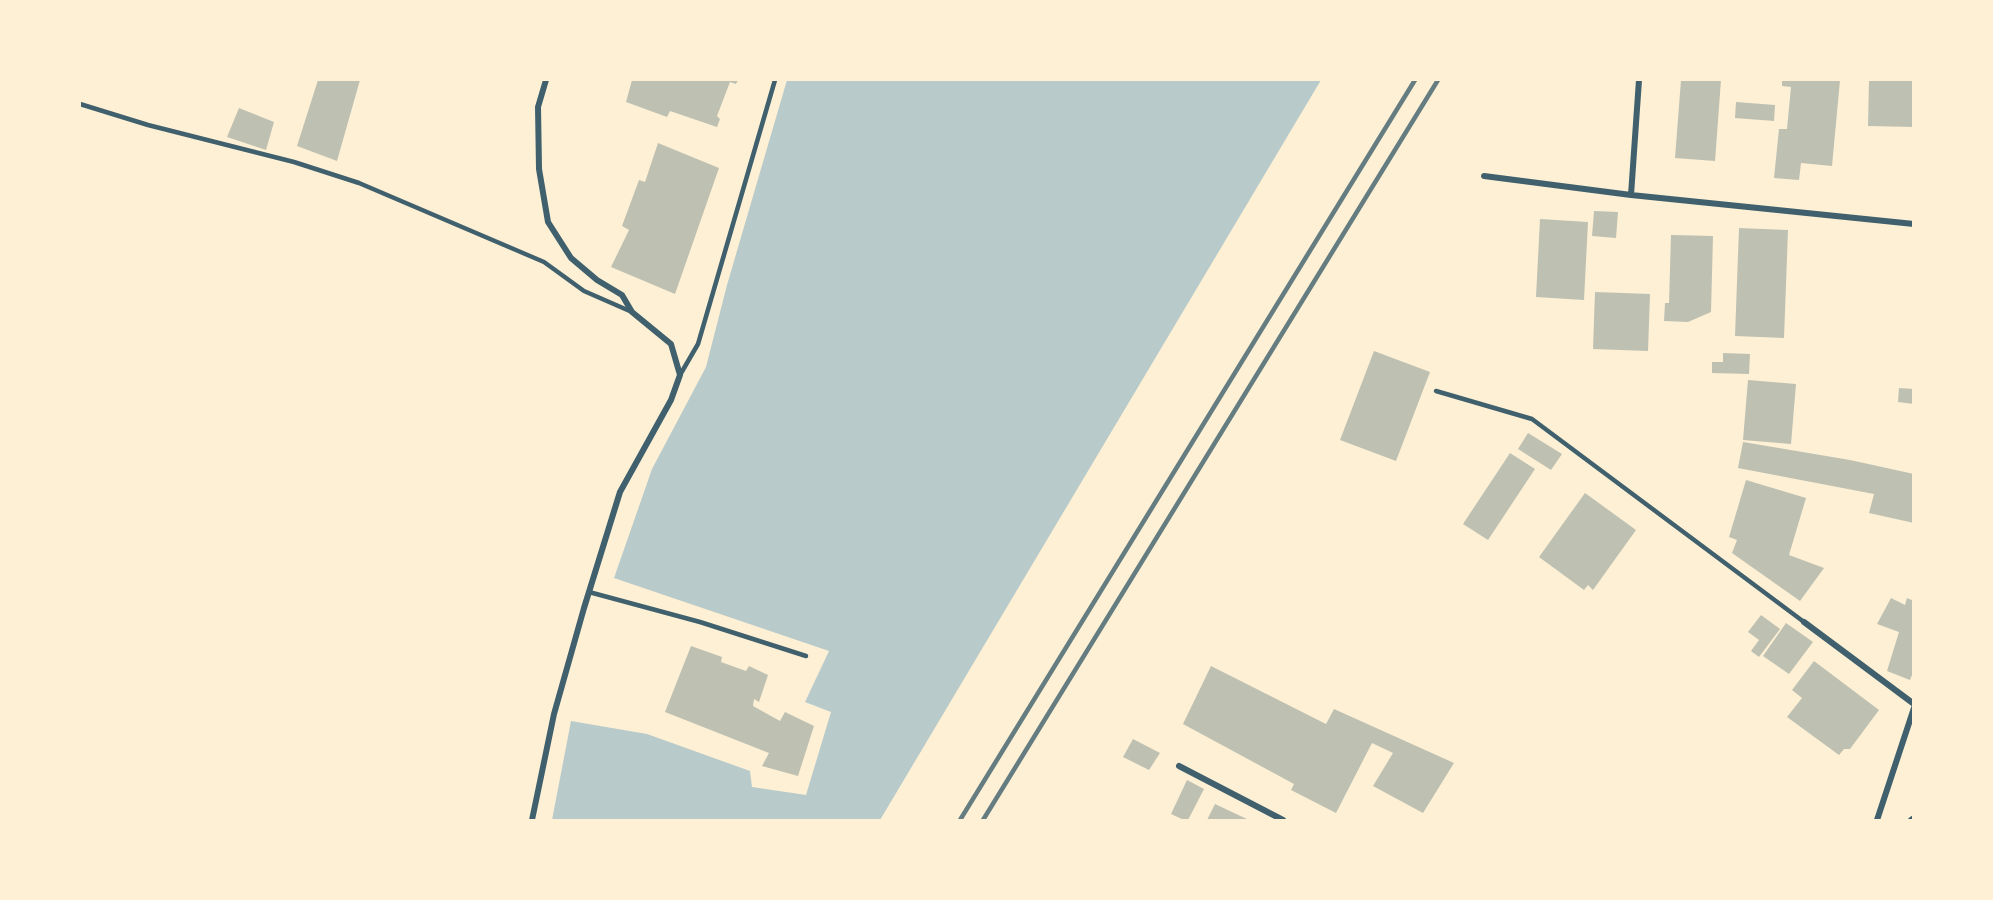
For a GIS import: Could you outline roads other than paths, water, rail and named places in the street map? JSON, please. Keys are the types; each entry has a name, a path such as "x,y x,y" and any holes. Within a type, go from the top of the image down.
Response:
{"street":[{"path":"531,820 554,714 620,492 671,400 680,375 671,344 632,312 622,296 597,280 571,258 548,222 539,169 538,107 546,80"},
{"path":"1631,195 1639,80"},
{"path":"1484,176 1631,195 1914,224"},
{"path":"1804,622 1914,706 1877,820"},
{"path":"1179,766 1283,820"}],"lane":[{"path":"680,375 698,344 775,80"},
{"path":"80,104 272,156 359,183 544,262 584,291 632,312"},
{"path":"1436,391 1532,419 1804,622"},
{"path":"589,592 700,622 806,656"}],"railway":[{"path":"960,820 1415,80"},
{"path":"983,820 1438,80"}]}
